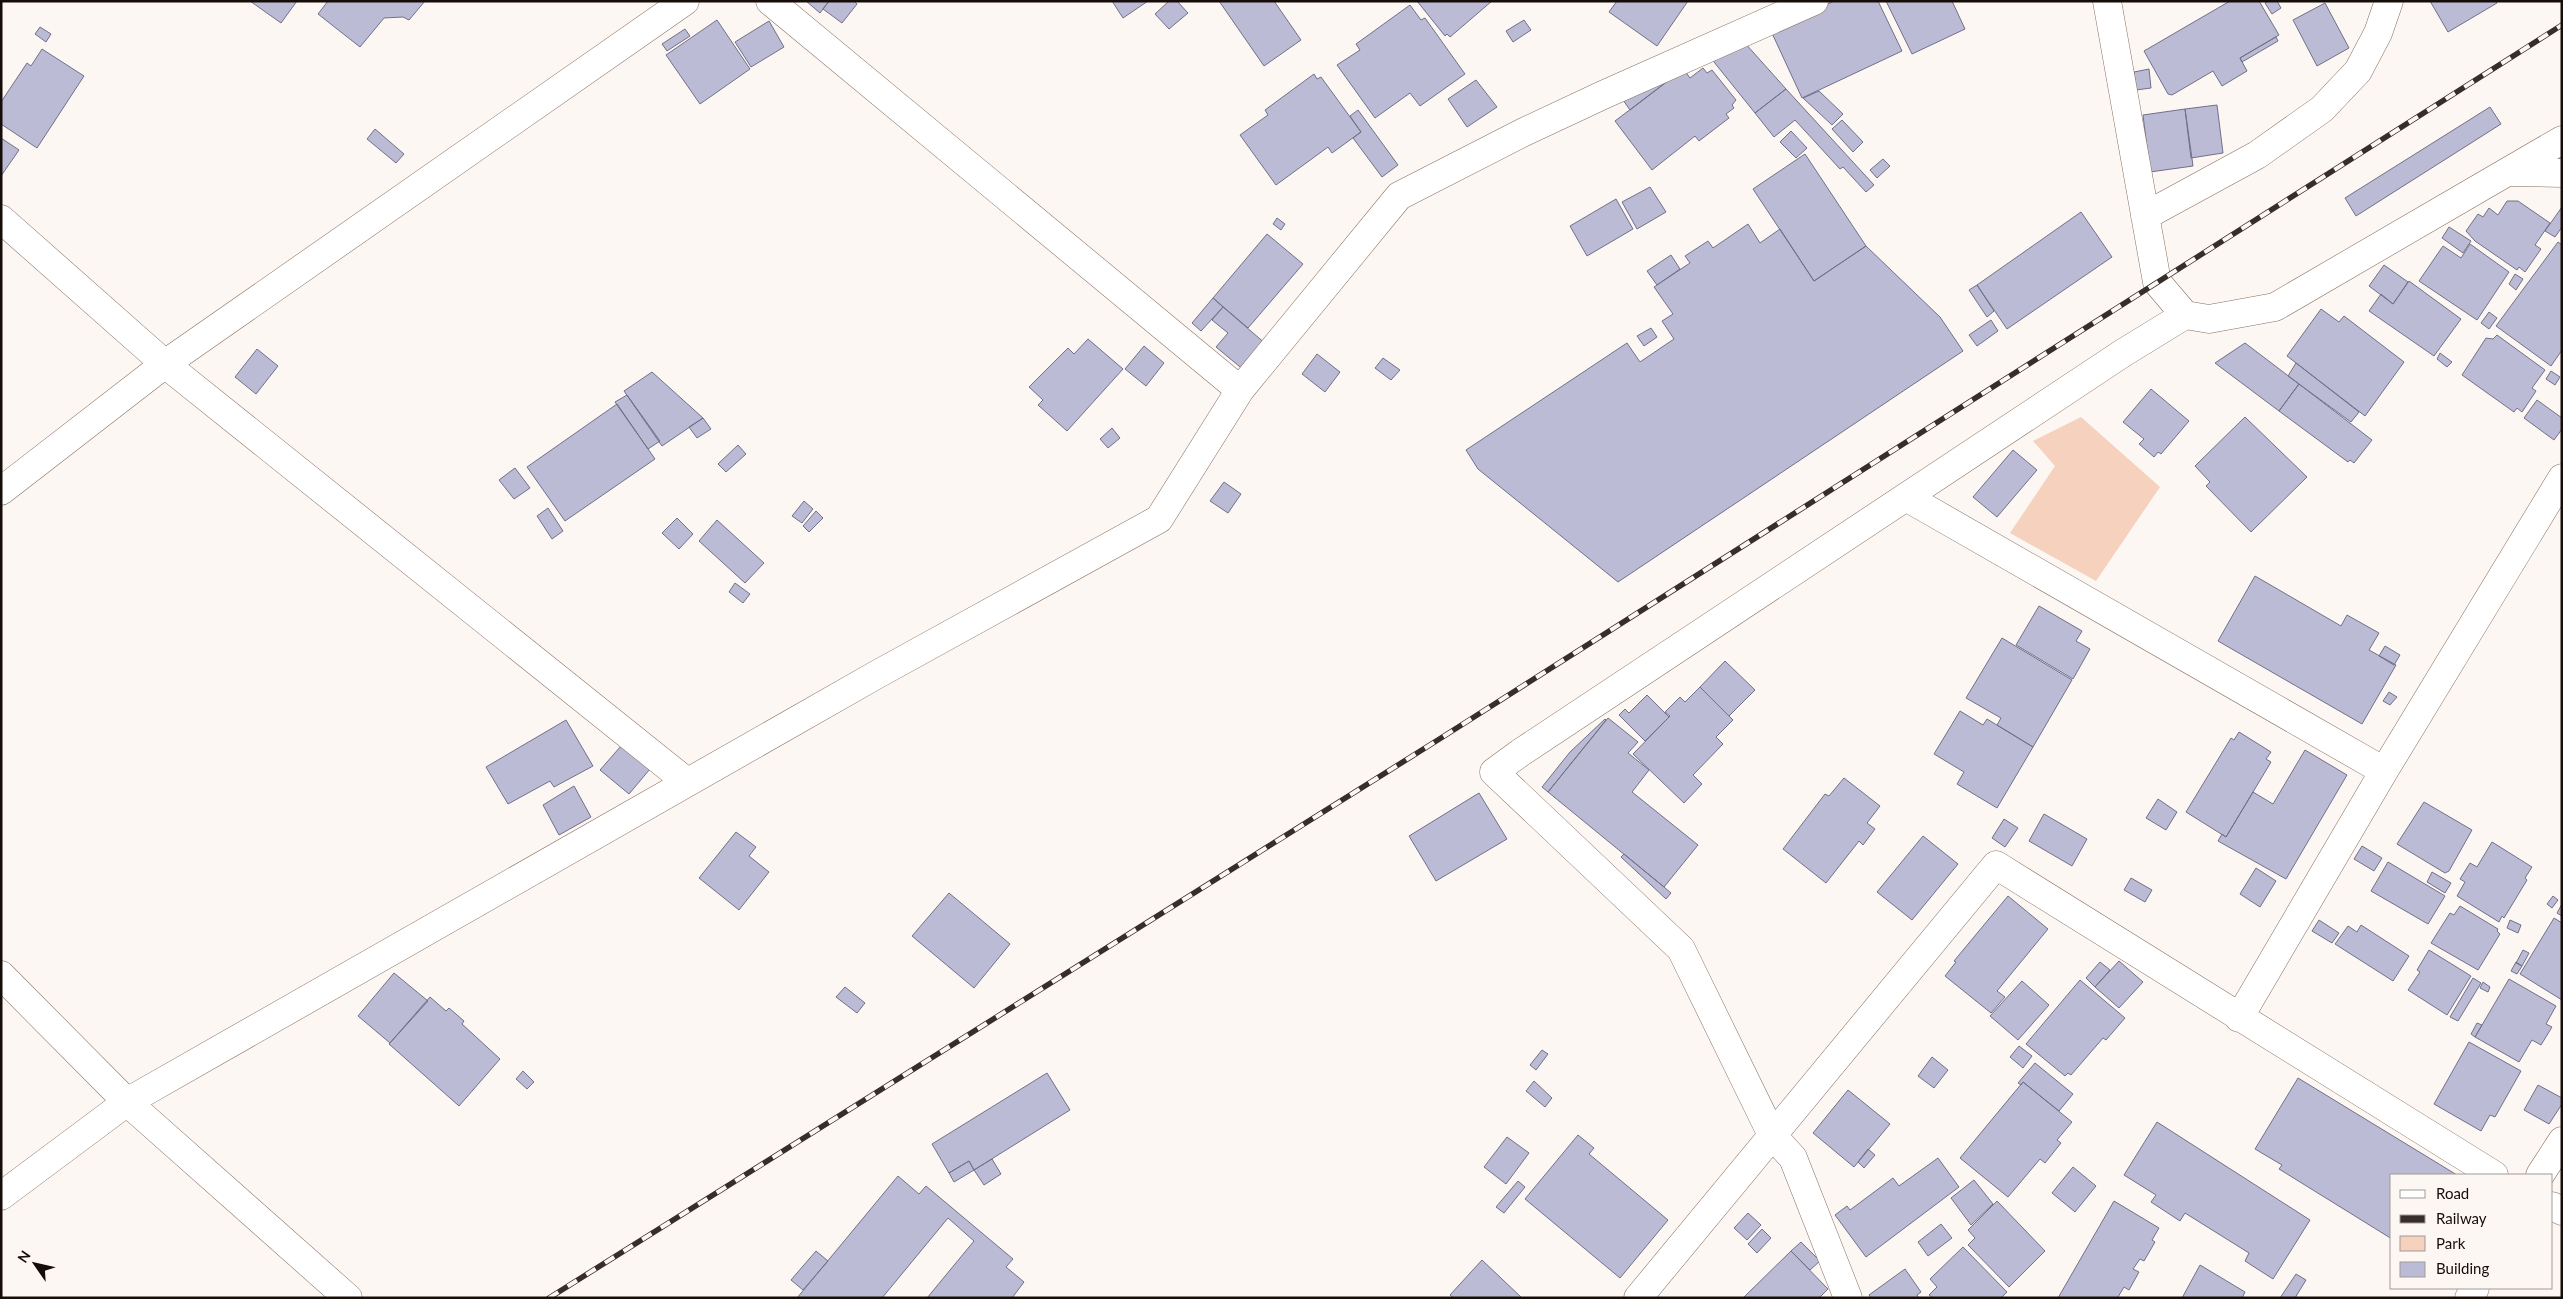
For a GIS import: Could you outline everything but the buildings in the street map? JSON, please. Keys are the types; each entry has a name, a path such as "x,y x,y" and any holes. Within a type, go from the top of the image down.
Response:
{"street":[{"path":"1,490 166,364 685,1"},
{"path":"770,1 1240,390"},
{"path":"1,1196 127,1102 687,782 1158,519 1240,390 1399,196 1524,132 1814,1"},
{"path":"2107,1 2157,282 2185,315 2209,319 2274,307 2510,172 2562,140"},
{"path":"2145,216 2257,155 2322,109 2358,71 2378,33 2389,1"},
{"path":"2510,172 2562,173"},
{"path":"1,219 166,364 687,782"},
{"path":"1848,1298 1793,1158 1772,1135 1681,949 1494,772 1528,747 2123,353 2185,315"},
{"path":"2239,1018 2384,771 2562,478"},
{"path":"1906,497 2384,771"},
{"path":"1638,1298 1996,865 2492,1174"},
{"path":"1,975 127,1102 348,1298"},
{"path":"2541,1174 2562,1141"}],"green space":[{"path":"2081,417 2160,487 2096,581 2010,533 2055,466 2033,441"}],"railway":[{"path":"549,1298 1441,738 2562,25"}]}
